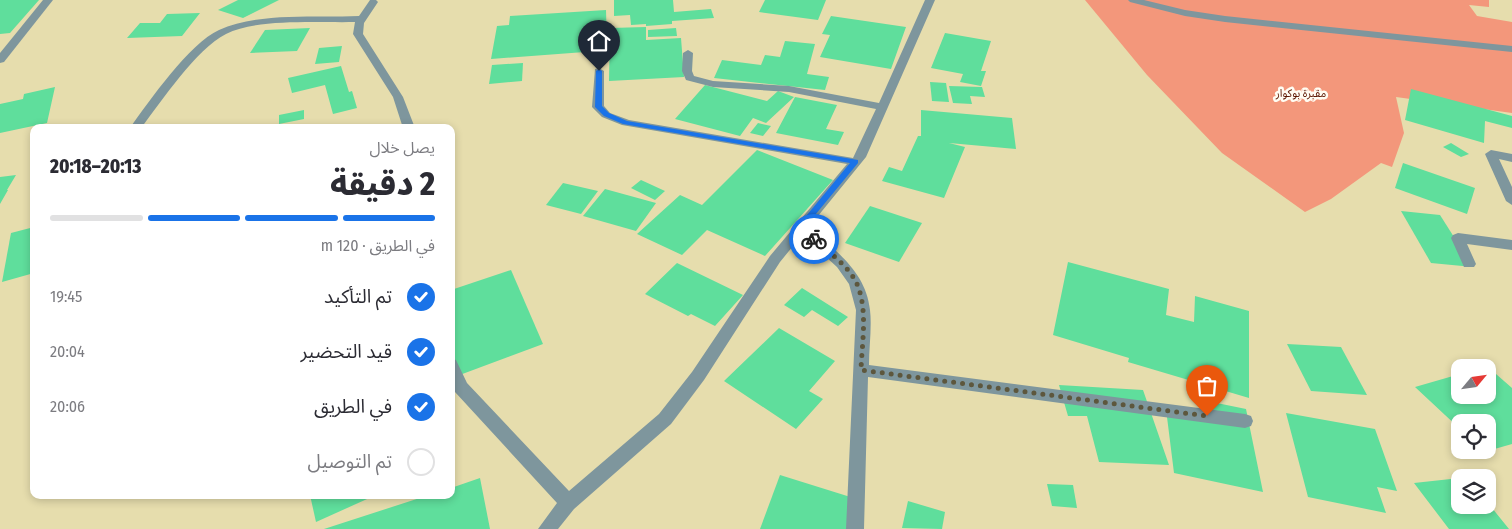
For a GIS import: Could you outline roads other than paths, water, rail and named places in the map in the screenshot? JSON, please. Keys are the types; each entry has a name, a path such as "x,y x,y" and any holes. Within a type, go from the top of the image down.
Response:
{"street":[{"path":"0,60 48,0"},
{"path":"547,529 568,503 664,419 698,376 775,259 860,157 930,0"},
{"path":"1133,0 1185,13 1225,19 1512,50"},
{"path":"373,2 359,23 358,34 398,97 408,124"},
{"path":"137,124 205,43 220,32 242,25 362,19"},
{"path":"688,53 687,71 690,78 712,84 789,89 883,107"},
{"path":"599,71 598,107 606,115 626,123 855,162"},
{"path":"1512,158 1490,154 1512,201"},
{"path":"801,227 842,264 856,283 864,310 856,529"},
{"path":"1469,264 1458,238 1512,245"},
{"path":"861,370 1245,421"},
{"path":"455,373 461,387 568,503"}],"park label":[{"name":"مقبرة بوكوار","path":"1301,93"}]}
